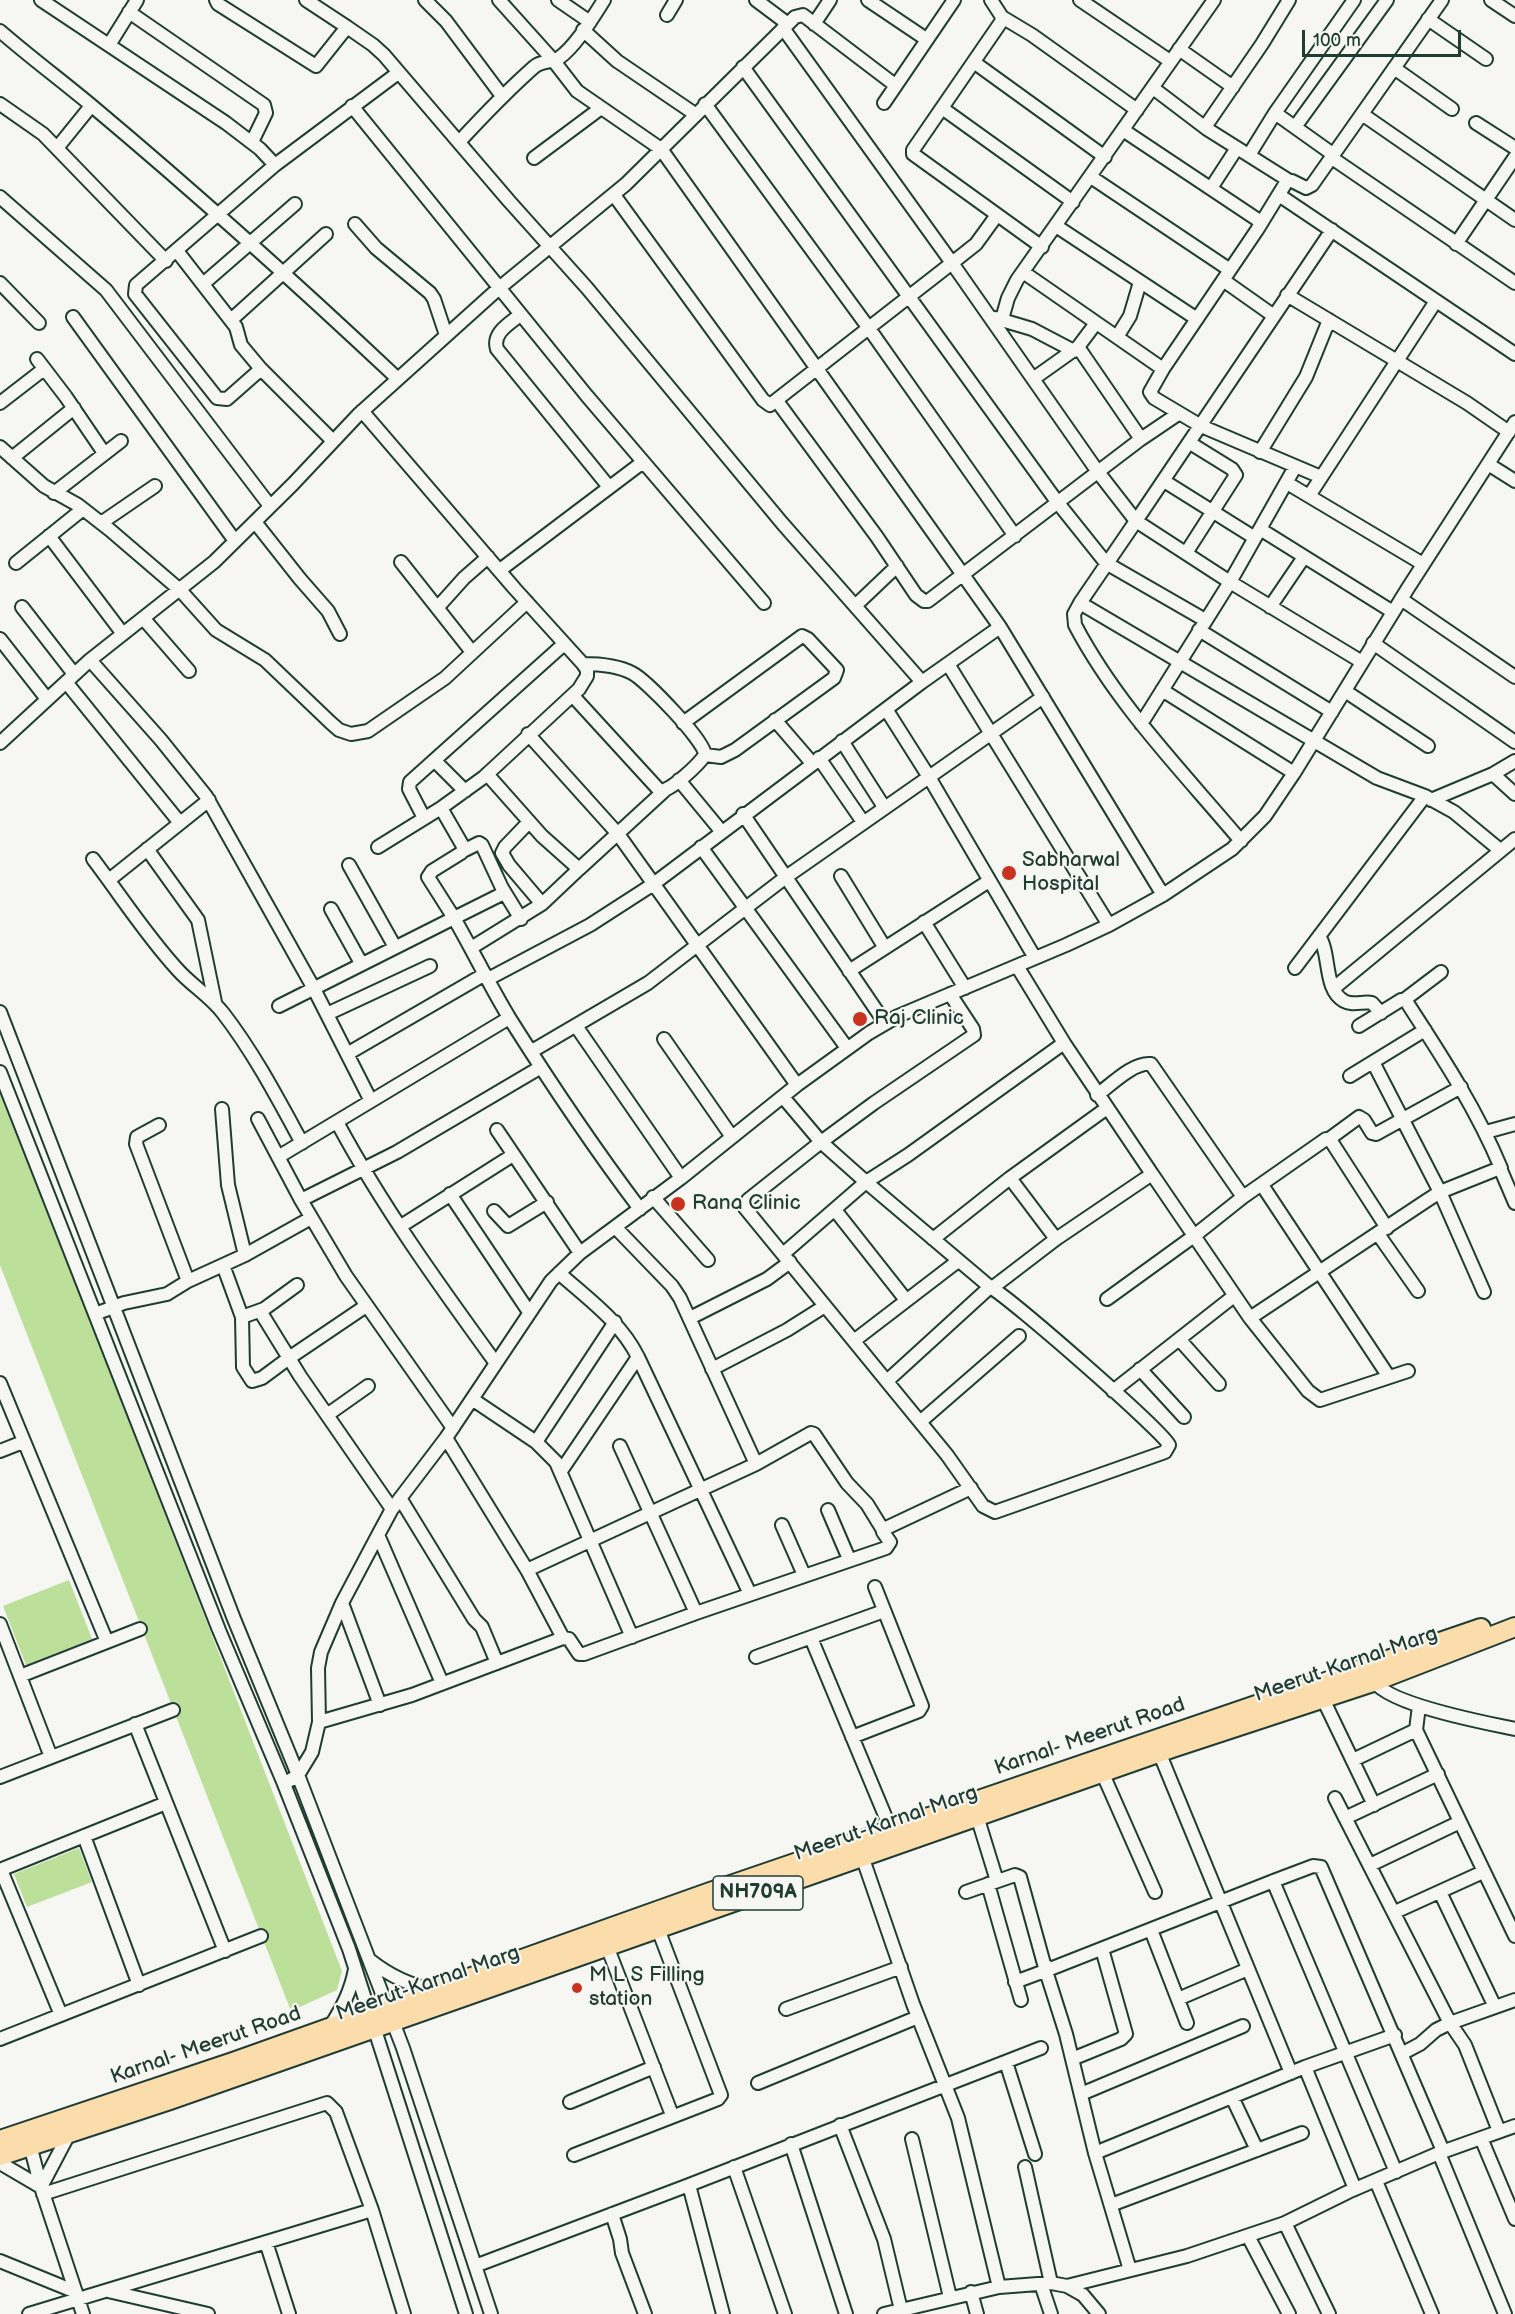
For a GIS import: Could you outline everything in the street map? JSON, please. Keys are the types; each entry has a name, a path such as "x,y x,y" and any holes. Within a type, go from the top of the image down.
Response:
{"highway":[{"name":"Karnal- Meerut Road","path":"0,2140 329,2028 381,2017 436,1990 891,1830 1371,1674 1515,1616"},
{"name":"Meerut-Karnal Marg","path":"0,2156 170,2100 381,2017 658,1929 1159,1752 1323,1699 1371,1674 1515,1628"}],"street":[{"path":"41,0 252,142 275,165"},
{"path":"109,45 137,0"},
{"path":"216,0 316,66 347,27"},
{"path":"306,0 378,49 587,288 760,498 922,682"},
{"path":"425,0 446,21 502,96"},
{"path":"499,0 553,60 577,91 661,149 1000,627 1163,895"},
{"path":"558,0 586,26 617,61 695,114"},
{"path":"459,142 502,96 537,65 563,54 604,0"},
{"path":"667,15 676,0"},
{"path":"756,0 785,26 951,263 996,318 1034,379 1098,472 1136,520 1230,582 1362,662"},
{"path":"814,24 830,0"},
{"path":"868,0 926,39"},
{"path":"884,103 954,0"},
{"path":"991,0 1002,17 1032,35 1137,110"},
{"path":"1080,0 1170,61"},
{"path":"996,318 1023,272 1215,0"},
{"path":"1205,127 1289,0"},
{"path":"1249,155 1275,113 1354,0"},
{"path":"1153,88 1237,148 1288,180 1309,188 1442,0"},
{"path":"1491,0 1515,16"},
{"path":"1295,127 1385,1"},
{"path":"129,12 264,105 266,113 252,142"},
{"path":"0,743 90,660 180,590 235,541 294,484 332,440 446,335 498,289 614,195 785,26 801,15 895,85"},
{"path":"1002,17 975,63 913,150 913,154 1042,246"},
{"path":"1428,19 1486,59"},
{"path":"0,31 91,105 218,215 398,379"},
{"path":"1179,49 1233,87"},
{"path":"975,63 1105,157"},
{"path":"743,67 1058,503 1106,562 1332,712"},
{"path":"1394,69 1452,109"},
{"path":"261,369 227,399 221,400 214,395 135,294 136,285 275,165 398,73"},
{"path":"0,104 33,126 57,148 72,167 133,225 166,261"},
{"path":"705,104 868,327 1015,536"},
{"path":"57,148 91,105"},
{"path":"352,106 498,289 764,603"},
{"path":"534,158 601,108"},
{"path":"942,108 1073,202"},
{"path":"1275,113 1456,244 1515,283"},
{"path":"1362,114 1515,220"},
{"path":"1476,123 1515,148"},
{"path":"1123,130 1261,222"},
{"path":"1211,188 1237,148"},
{"path":"1456,244 1515,157"},
{"path":"1091,177 1226,275 1274,316"},
{"path":"1288,180 1163,369 1150,395 1201,426 1321,477"},
{"path":"614,195 763,400 770,405 976,244 997,215"},
{"path":"1279,195 1515,354"},
{"path":"1,199 106,290 270,506"},
{"path":"203,284 295,204"},
{"path":"355,224 376,248 430,293 446,335"},
{"path":"1056,226 1197,319"},
{"path":"1241,841 1141,723 1075,625 1074,614 1106,562 1190,443 1332,230"},
{"path":"231,320 326,234"},
{"path":"177,251 238,330 241,345 261,369 332,440"},
{"path":"1023,272 1163,369"},
{"path":"1117,338 1130,316 1140,282"},
{"path":"0,283 39,323"},
{"path":"284,1784 298,1775 312,1752 318,1722 318,1668 321,1652 342,1603 378,1535 392,1509 450,1433 529,1312 559,1273 580,1253 681,1178 797,1085 885,1023 1109,925 1163,895 1232,849 1265,816 1294,773 1423,564 1512,427 1467,403 1287,295"},
{"path":"1309,496 1436,301"},
{"path":"520,315 499,333 495,343 497,349 609,488"},
{"path":"73,317 235,541"},
{"path":"996,318 1042,333 1076,349 1141,439"},
{"path":"1260,452 1306,377 1329,320"},
{"path":"1034,379 1076,349 1088,337 1096,323"},
{"path":"0,403 40,364 74,408 104,453"},
{"path":"777,401 916,595 924,601 940,592 1141,439 1178,414"},
{"path":"12,458 74,408"},
{"path":"362,411 587,670 587,676 573,696 528,734 487,774 441,808 378,847"},
{"path":"54,493 121,441"},
{"path":"1186,553 1234,479 1235,472 1190,443"},
{"path":"0,447 54,493 83,509 101,523 180,590 216,630 265,660 330,723 339,730 351,734 368,732 445,678 527,602"},
{"path":"500,570 643,462"},
{"path":"1488,464 1515,481"},
{"path":"1141,723 1230,582 1295,467"},
{"path":"1164,481 1212,511 1304,556 1393,612"},
{"path":"1287,483 1423,564"},
{"path":"101,523 155,486"},
{"path":"16,563 83,509"},
{"path":"255,522 328,611 340,634"},
{"path":"49,536 123,634"},
{"path":"1270,607 1304,556"},
{"path":"438,607 464,578 488,557"},
{"path":"401,562 472,652"},
{"path":"855,606 897,566"},
{"path":"1401,599 1515,677"},
{"path":"1080,603 1377,777 1428,798 1454,812 1500,850"},
{"path":"22,607 70,678 180,823"},
{"path":"143,618 189,670"},
{"path":"347,1054 487,976 590,925 652,885 743,814 1000,627"},
{"path":"471,948 542,904 705,755 725,756 735,750 836,676 837,670 806,637 798,638 683,723"},
{"path":"0,639 47,699"},
{"path":"1374,643 1515,742"},
{"path":"424,818 409,785 412,779 435,761 564,644"},
{"path":"90,660 161,740 208,800 314,987 371,1101"},
{"path":"582,664 610,665 631,672 652,690 683,723 702,745 705,755"},
{"path":"948,664 1109,925"},
{"path":"1162,690 1294,773"},
{"path":"1345,691 1428,746"},
{"path":"573,696 656,788 664,791"},
{"path":"532,1051 648,983 786,877 1043,698"},
{"path":"886,709 929,777 1035,958"},
{"path":"776,720 815,761 863,822"},
{"path":"528,734 618,834 652,885 797,1085"},
{"path":"842,741 884,807"},
{"path":"435,761 465,791"},
{"path":"1295,968 1428,798 1493,774 1515,761"},
{"path":"487,774 530,822 579,869"},
{"path":"1493,774 1515,794"},
{"path":"680,780 721,831"},
{"path":"109,880 208,800"},
{"path":"441,808 463,845 463,851"},
{"path":"743,814 885,1023"},
{"path":"530,822 502,853 509,865 542,904"},
{"path":"1334,988 1515,838"},
{"path":"520,919 479,843 432,871 428,877 541,1067 640,1209"},
{"path":"701,847 847,1048"},
{"path":"147,849 198,920 215,1002"},
{"path":"93,859 166,957 185,978 215,1002 251,1053 302,1143"},
{"path":"349,865 395,947"},
{"path":"841,876 885,948"},
{"path":"849,970 989,882"},
{"path":"279,1006 504,892"},
{"path":"331,909 361,963"},
{"path":"924,922 965,988"},
{"path":"1320,936 1324,943 1326,966 1334,988 1346,1003 1372,1003 1381,1013"},
{"path":"327,1014 430,966"},
{"path":"1017,966 1097,1095 1234,1296 1308,1391 1320,1400 1408,1371"},
{"path":"1359,1026 1404,999 1441,972"},
{"path":"783,1097 821,1142 1164,1436 1169,1445 1165,1452 995,1512 990,1511 983,1506 855,1340 748,1213 745,1204 821,1142 972,1037 975,1032 950,994"},
{"path":"1404,999 1461,1087 1486,1132 1514,1198"},
{"path":"0,1012 234,1619 370,1960 381,2017 466,2314"},
{"path":"278,1157 510,1017"},
{"path":"576,1026 681,1178"},
{"path":"1350,1076 1425,1030"},
{"path":"664,1039 732,1137"},
{"path":"690,1318 767,1279 866,1182 908,1155 1064,1043"},
{"path":"1373,1062 1440,1192 1484,1292"},
{"path":"1097,1095 1137,1066 1144,1063 1151,1064 1243,1197"},
{"path":"301,1200 363,1170 455,1119 541,1067"},
{"path":"0,1071 219,1630 284,1784 355,1968 381,2017 491,2314"},
{"path":"1107,1299 1243,1197 1359,1117 1374,1134 1461,1087"},
{"path":"933,1239 1010,1178 1107,1108"},
{"path":"222,1109 228,1185 245,1255"},
{"path":"258,1119 311,1218 450,1433 527,1570 562,1638"},
{"path":"336,1122 363,1170 452,1304 495,1362"},
{"path":"1486,1132 1515,1124"},
{"path":"159,1125 137,1137 136,1144 188,1281"},
{"path":"496,1130 580,1253"},
{"path":"1329,1139 1418,1291"},
{"path":"401,1226 513,1155"},
{"path":"1250,1318 1440,1192 1502,1168"},
{"path":"887,1381 991,1287 1056,1239 1152,1174"},
{"path":"1010,1178 1056,1239"},
{"path":"1262,1185 1389,1377"},
{"path":"450,1194 529,1312"},
{"path":"653,1197 708,1260"},
{"path":"494,1211 508,1226 547,1202"},
{"path":"835,1210 906,1300"},
{"path":"95,1314 113,1307 160,1296 245,1255 311,1218"},
{"path":"616,1228 672,1286 690,1318 711,1369 756,1464"},
{"path":"855,1340 958,1261"},
{"path":"224,1265 242,1317 243,1367 249,1378 256,1381 366,1306"},
{"path":"559,1273 615,1322 632,1344 750,1594"},
{"path":"242,1317 260,1311 297,1285"},
{"path":"1113,1390 1234,1296"},
{"path":"711,1369 787,1330 825,1306"},
{"path":"260,1311 289,1358 392,1509"},
{"path":"536,1442 615,1322"},
{"path":"920,1422 1019,1336"},
{"path":"1179,1339 1219,1384"},
{"path":"561,1471 638,1357"},
{"path":"1140,1369 1184,1417"},
{"path":"0,1383 107,1642"},
{"path":"327,1415 368,1386"},
{"path":"472,1399 536,1442 549,1454 561,1471 632,1636"},
{"path":"318,1722 380,1705 562,1638 569,1639 581,1655 890,1545 890,1542 871,1510 847,1483 814,1434 811,1433 756,1464 527,1570"},
{"path":"0,1451 23,1442"},
{"path":"620,1446 696,1613"},
{"path":"883,1530 971,1488"},
{"path":"400,1498 474,1619 482,1627 497,1663"},
{"path":"828,1510 849,1559"},
{"path":"782,1525 804,1575"},
{"path":"378,1535 442,1683"},
{"path":"852,1737 919,1711 922,1706 874,1587"},
{"path":"342,1603 380,1705"},
{"path":"756,1657 884,1611"},
{"path":"0,1624 51,1757"},
{"path":"20,1676 140,1629"},
{"path":"811,1638 891,1830"},
{"path":"1371,1674 1387,1692 1419,1706 1515,1729"},
{"path":"1323,1699 1374,1805"},
{"path":"1419,1706 1416,1731 1515,1936"},
{"path":"0,1777 173,1710"},
{"path":"135,1724 225,1951"},
{"path":"1353,1760 1416,1731"},
{"path":"1159,1752 1291,2073"},
{"path":"1102,1772 1155,1892"},
{"path":"1345,1818 1438,1774"},
{"path":"1335,1798 1450,2023 1465,2045 1499,2131"},
{"path":"61,2015 0,1870 166,1803"},
{"path":"977,1816 1021,2000"},
{"path":"1370,1865 1460,1822"},
{"path":"84,1836 139,1985"},
{"path":"862,1856 965,2143 999,2287"},
{"path":"1016,1982 1314,1866 1324,1870 1403,2053 1505,2314"},
{"path":"1395,1912 1483,1872"},
{"path":"966,1892 1015,1875 1022,1879 1072,2059 1095,2153 1130,2270"},
{"path":"1273,1881 1396,2172"},
{"path":"1440,1892 1495,2007"},
{"path":"574,2155 718,2099 721,2091 658,1929"},
{"path":"1151,1930 1187,2023"},
{"path":"0,2039 261,1936"},
{"path":"607,1946 672,2115"},
{"path":"1072,2059 1121,2039 1126,2034 1102,1949"},
{"path":"370,1960 394,1978 436,1990"},
{"path":"786,2009 900,1967"},
{"path":"329,2028 343,2007 352,1986 355,1968"},
{"path":"1178,1999 1248,1969"},
{"path":"1403,2053 1450,2023 1515,2000"},
{"path":"758,2083 918,2017"},
{"path":"1081,2094 1243,2026"},
{"path":"1095,2153 1305,2067 1395,2035"},
{"path":"475,2266 689,2186 790,2144 1041,2048"},
{"path":"1006,2062 1035,2154"},
{"path":"570,2102 654,2067"},
{"path":"1305,2067 1355,2189"},
{"path":"1232,2097 1257,2150"},
{"path":"0,2163 42,2190 325,2103 332,2106 336,2112 372,2210 404,2314"},
{"path":"840,2125 909,2310"},
{"path":"1067,2286 1187,2256 1285,2223 1355,2189 1441,2152 1515,2126"},
{"path":"42,2190 71,2132"},
{"path":"1111,2205 1302,2133"},
{"path":"1481,2138 1515,2219"},
{"path":"912,2139 950,2297"},
{"path":"790,2144 846,2314"},
{"path":"30,2145 42,2190 83,2314"},
{"path":"734,2167 784,2314"},
{"path":"1025,2167 1051,2314"},
{"path":"1376,2181 1432,2314"},
{"path":"689,2186 723,2314"},
{"path":"29,2314 77,2296 107,2290 372,2210"},
{"path":"612,2214 622,2253 645,2314"},
{"path":"1285,2223 1329,2314"},
{"path":"1248,2236 1289,2314"},
{"path":"266,2242 289,2314"},
{"path":"0,2261 77,2296"},
{"path":"884,2314 909,2310 971,2292 1046,2283 1067,2286 1083,2295 1099,2314"},
{"path":"107,2290 208,2314"},
{"path":"971,2292 977,2314"}],"green space":[{"path":"0,1089 342,1971 337,1990 291,2011 0,1265"},
{"path":"69,1580 92,1639 26,1665 3,1606"},
{"path":"79,1848 92,1882 27,1907 14,1874"}],"place":[{"name":"Sabharwal Hospital","path":"1009,873"},
{"name":"Raj Clinic","path":"860,1019"},
{"name":"Rana Clinic","path":"678,1204"},
{"name":"M L S Filling station","path":"577,1988"}]}
